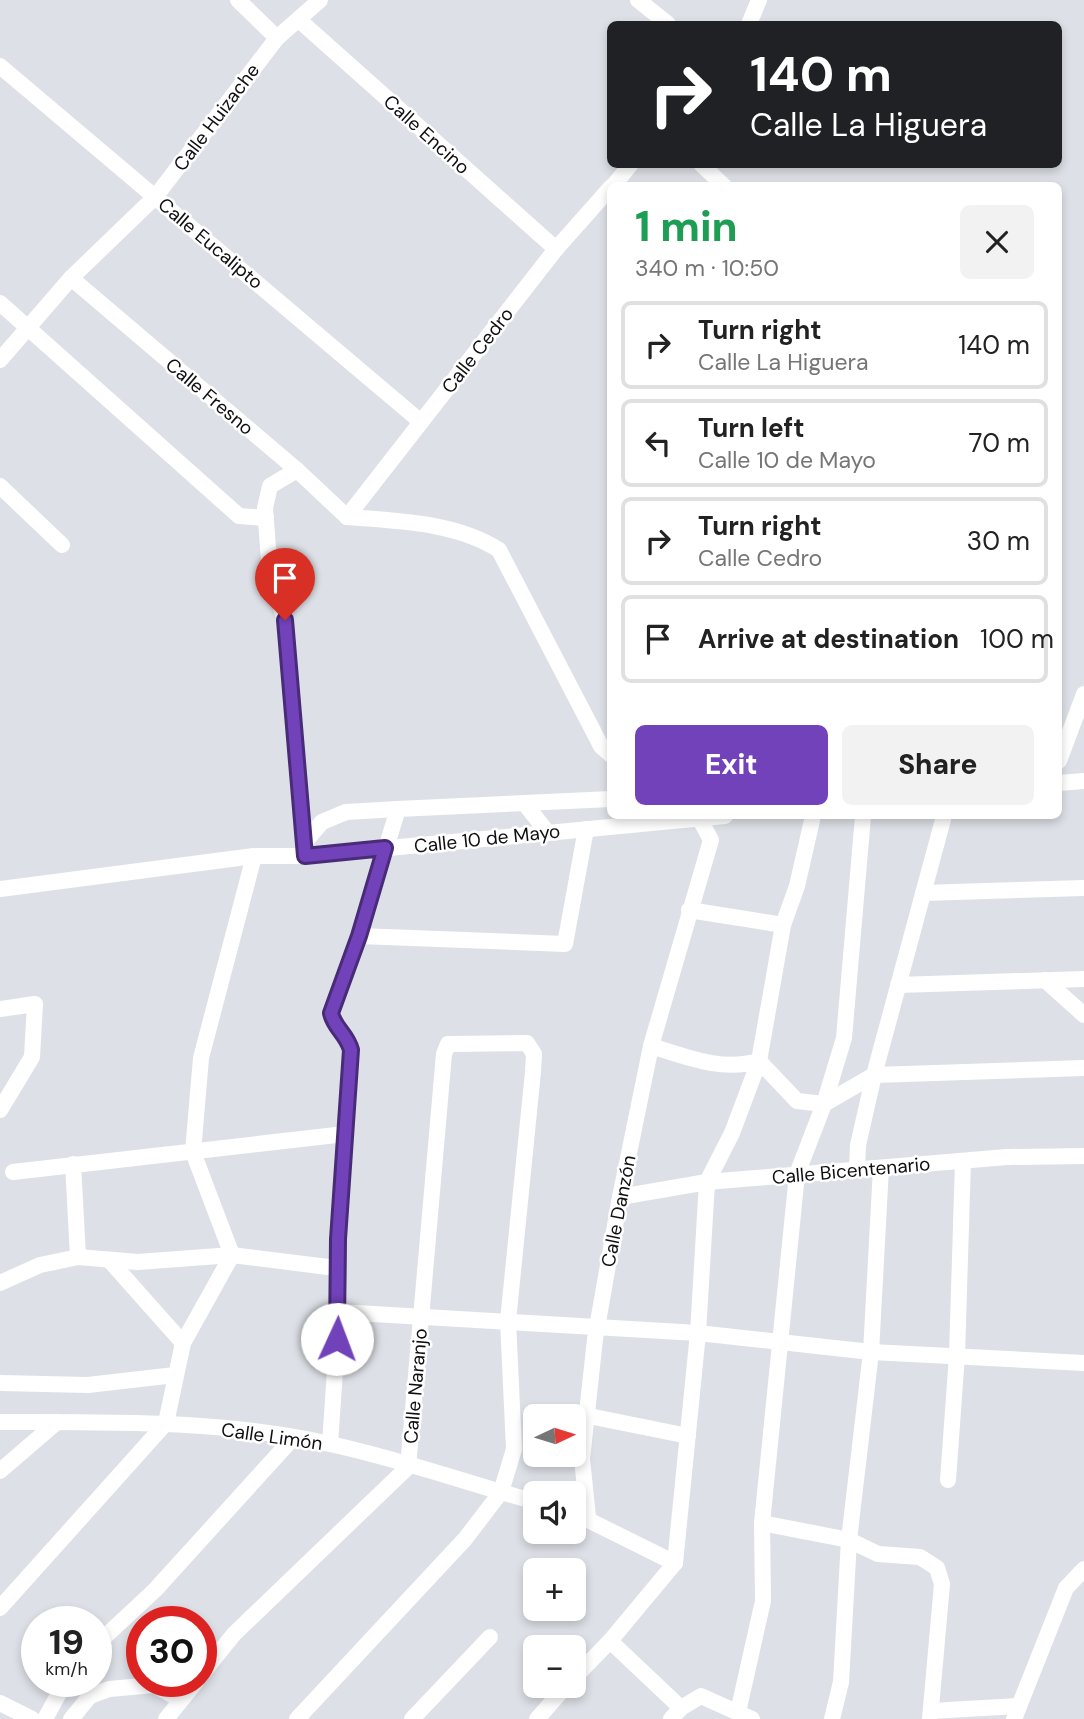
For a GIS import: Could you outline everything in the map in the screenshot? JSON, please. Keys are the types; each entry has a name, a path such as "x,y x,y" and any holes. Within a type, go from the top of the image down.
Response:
{"street":[{"path":"238,0 277,37"},
{"name":"Calle Huizache","path":"0,360 71,278 156,196 277,37 320,0"},
{"path":"638,0 664,21"},
{"path":"750,21 758,0"},
{"name":"Calle Encino","path":"299,20 555,249"},
{"name":"Calle Eucalipto","path":"0,66 421,422"},
{"name":"Calle Cedro","path":"615,182 628,168"},
{"path":"705,168 720,182"},
{"name":"Calle Cedro","path":"347,517 555,249 607,192"},
{"name":"Calle Fresno","path":"71,278 297,470 347,517"},
{"path":"0,303 239,516 266,518"},
{"path":"297,470 270,486 266,518 270,575 285,620 304,850"},
{"path":"0,486 62,545"},
{"path":"347,517 395,521 477,536 499,550 601,746 607,751"},
{"path":"1062,753 1084,694"},
{"path":"1062,783 1084,781"},
{"path":"304,850 322,822 346,812 607,799"},
{"path":"525,804 548,833"},
{"path":"330,1444 339,1312 337,1268 351,1050 348,1038 332,1023 331,1013 359,936 398,808"},
{"name":"Calle 10 de Mayo","path":"0,889 304,850 385,848 586,829 653,819"},
{"name":"Calle Danzón","path":"582,1481 597,1328 620,1197 651,1046 711,840 700,819"},
{"path":"586,1666 675,1563 698,1333 708,1182 732,1133 759,1061 783,925 797,886 812,819"},
{"path":"610,1641 676,1714 701,1696 745,1716 763,1601 762,1523 796,1174 824,1104 844,1038 863,819"},
{"path":"858,1169 858,1145 874,1075 943,819"},
{"path":"359,936 565,944 586,829"},
{"path":"0,1608 166,1423 183,1343 232,1255 193,1152 201,1058 254,856"},
{"path":"923,892 1084,888"},
{"path":"689,910 783,925"},
{"path":"898,985 1084,979"},
{"path":"1045,980 1084,1015"},
{"path":"0,1009 35,1004 32,1057 0,1111"},
{"name":"Calle Naranjo","path":"217,1655 234,1634 408,1466 444,1054 448,1044 510,1042 527,1044 534,1054 508,1321"},
{"path":"651,1046 708,1064 741,1066 759,1061"},
{"path":"759,1061 797,1101 824,1104 874,1075 1084,1068"},
{"path":"13,1172 345,1134"},
{"name":"Calle Bicentenario","path":"620,1197 708,1182 796,1174 963,1161 1084,1156"},
{"path":"948,1480 957,1355 963,1161"},
{"path":"73,1164 78,1257"},
{"path":"832,1719 841,1682 849,1540 871,1352 881,1168"},
{"path":"0,1283 40,1265 78,1257 111,1262 232,1255 337,1268"},
{"path":"111,1262 183,1343"},
{"path":"339,1312 698,1333 871,1352 1084,1363"},
{"path":"297,1719 466,1539 501,1492 514,1449 508,1321"},
{"path":"0,1383 88,1385 175,1375"},
{"path":"589,1416 688,1436"},
{"name":"Calle Limón","path":"0,1422 166,1423 293,1438 330,1444 523,1498"},
{"path":"0,1471 57,1422"},
{"path":"112,1630 155,1590 293,1438"},
{"path":"586,1518 675,1563"},
{"path":"762,1523 849,1540 878,1554 920,1557 937,1568 942,1584 930,1715 1016,1712 1066,1588 1084,1569"},
{"path":"412,1719 491,1637"},
{"path":"112,1689 154,1685 181,1700"},
{"path":"45,1719 57,1697"},
{"path":"71,1719 82,1697"},
{"path":"166,1719 184,1697"},
{"path":"537,1719 556,1698"},
{"path":"0,1703 32,1719"}],"route":[{"path":"285,620 305,856 385,848 359,936 331,1013 332,1023 348,1038 351,1050 338,1239 337,1339"}]}
